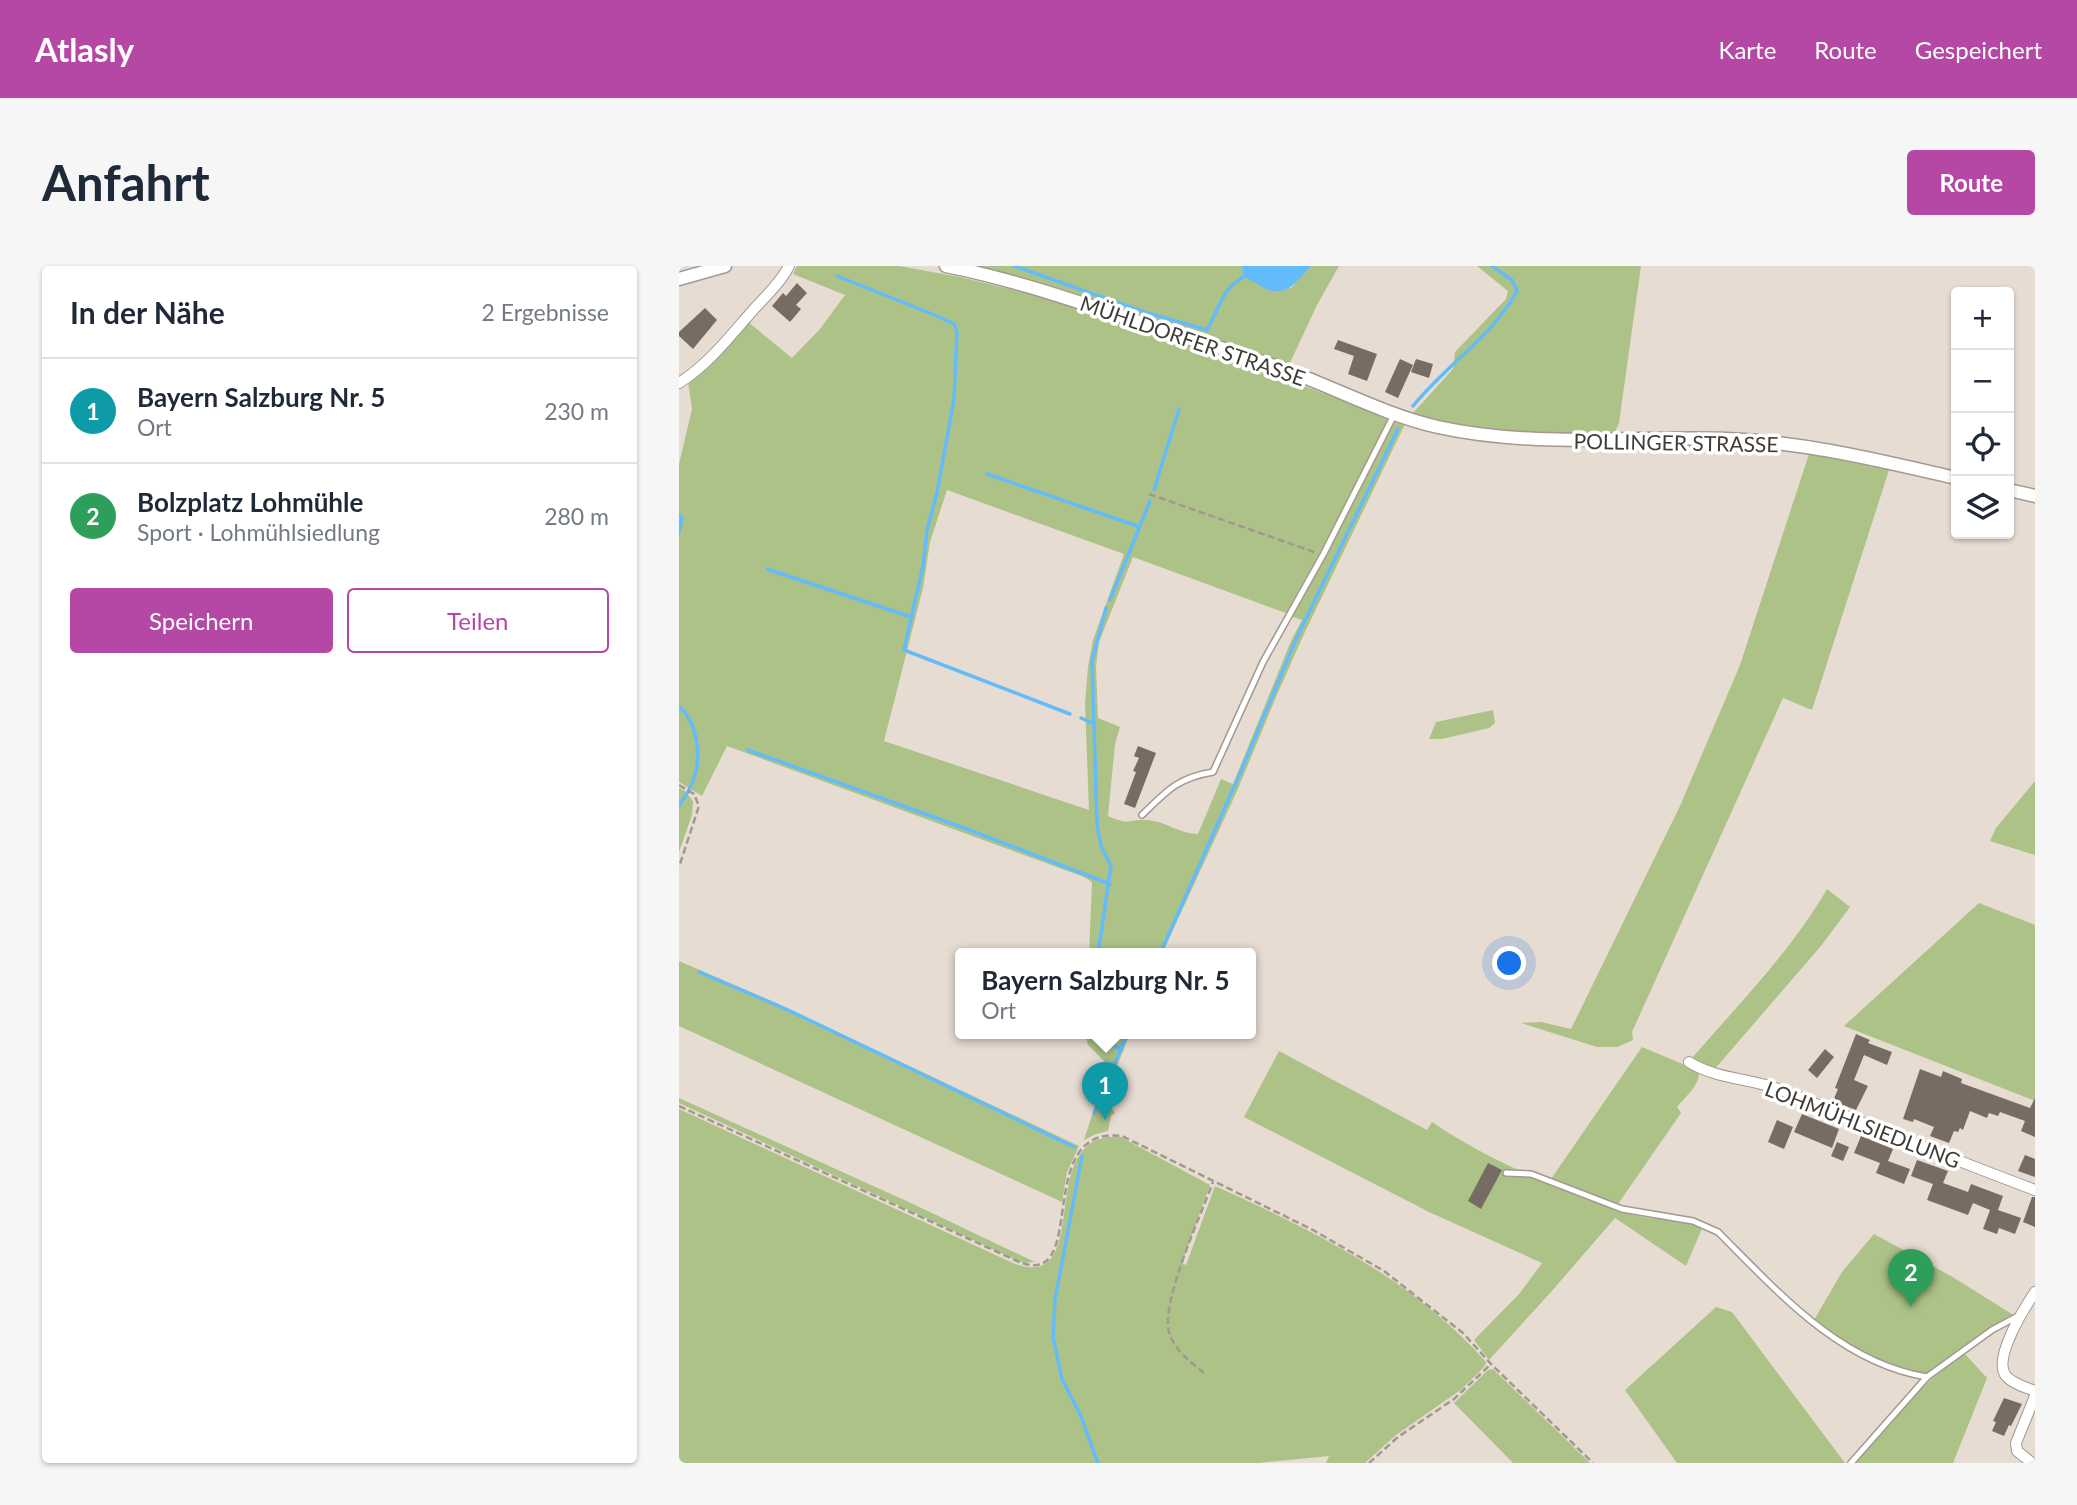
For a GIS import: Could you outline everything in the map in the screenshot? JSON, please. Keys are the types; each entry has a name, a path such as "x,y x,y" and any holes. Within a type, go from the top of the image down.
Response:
{"street":[{"path":"679,279 725,266"},
{"path":"679,383 719,348 779,282 789,266"},
{"name":"MÜHLDORFER STRASSE","path":"946,266 1060,296 1187,336 1299,375 1395,414 1436,426"},
{"name":"POLLINGER STRASSE","path":"1436,426 1503,438 1535,440 1682,438 1769,442 1820,449 1951,477"},
{"path":"2014,491 2035,496"},
{"name":"LOHMÜHLSIEDLUNG","path":"1689,1062 1705,1072 1778,1089 1825,1110 2035,1190"},
{"path":"2032,1463 2017,1451 2016,1443 2035,1394 2007,1377 2001,1368 2020,1314 2035,1292"}],"lane":[{"path":"1142,815 1176,784 1194,775 1213,772 1263,662 1323,555 1395,414"},
{"path":"1506,1173 1531,1174 1622,1209 1702,1223 1718,1232 1814,1323 1855,1352 1890,1368 1927,1377"},
{"path":"1851,1463 1927,1377 1992,1330 2020,1314"}],"path":[{"path":"1149,494 1323,555"},
{"path":"679,867 699,806 694,794 681,786"},
{"path":"679,1106 1024,1265 1045,1261 1056,1247 1069,1172 1079,1151 1093,1140 1113,1134 1122,1136 1287,1217 1364,1259 1446,1318 1593,1463"},
{"path":"1204,1373 1179,1351 1168,1330 1168,1313 1176,1282 1213,1182"},
{"path":"1369,1463 1398,1437 1454,1399 1491,1364"}],"green space":[{"path":"797,266 899,266 1035,295 1201,348 1385,416 1388,421 1332,531 1286,613 1133,557 1099,642 1096,667 1098,718 1120,727 1115,744 1108,816 1121,821 1154,821 1198,834 1221,779 1233,784 1302,620 1290,616 1335,537 1393,424 1405,424 1304,634 1237,791 1165,948 1089,948 1092,882 1084,877 727,746 702,796 679,782 679,464 692,409 688,382 748,322 792,358 820,329 845,295 793,274","holes":["947,490 1124,554 1093,640 1085,703 1089,810 884,741 923,588 930,542"]},
{"path":"972,266 1242,266 1243,277 1267,289 1291,288 1311,266 1339,266 1289,365 1092,299"},
{"path":"1477,266 1641,266 1619,423 1614,434 1512,432 1412,414 1453,369 1455,352 1506,299 1508,291"},
{"path":"1809,454 1889,470 1812,710 1783,698 1632,1032 1633,1040 1617,1047 1597,1047 1521,1023 1541,1022 1571,1029 1680,806 1740,665"},
{"path":"1493,710 1495,723 1489,728 1442,739 1429,739 1436,722"},
{"path":"2035,781 2035,855 1990,841 1996,828"},
{"path":"679,788 693,801 692,815 679,852"},
{"path":"1827,889 1850,907 1821,946 1713,1071 1694,1061 1692,1058 1781,955"},
{"path":"1979,903 2035,925 2035,1101 1844,1026"},
{"path":"679,961 774,1002 1079,1146 1067,1172 1062,1202 679,1026"},
{"path":"1086,1039 1128,1039 1102,1103 1103,1106 1111,1107 1115,1113 1111,1116 1108,1131 1084,1140 1101,1087 1105,1062 1088,1045"},
{"path":"1642,1047 1690,1067 1699,1074 1694,1088 1677,1107 1681,1113 1618,1204 1551,1179"},
{"path":"1279,1051 1427,1130 1432,1122 1493,1158 1557,1187 1634,1215 1703,1226 1686,1266 1615,1218 1489,1360 1474,1340 1520,1293 1542,1263 1429,1212 1244,1117"},
{"path":"679,1098 1035,1262 1024,1263 1016,1260 679,1103"},
{"path":"679,1109 1013,1263 1038,1267 1053,1256 1061,1236 1069,1182 1078,1158 1094,1141 1121,1137 1210,1185 1182,1263 1186,1265 1215,1186 1325,1240 1394,1282 1457,1332 1486,1362 1485,1366 1462,1389 1396,1435 1365,1463 1326,1463 1329,1456 1258,1463 679,1463"},
{"path":"1874,1234 1951,1276 2015,1316 1927,1377 1911,1374 1855,1351 1814,1320 1842,1272"},
{"path":"1716,1307 1732,1312 1845,1463 1677,1463 1625,1390"},
{"path":"1965,1354 1987,1378 1953,1463 1855,1463 1934,1377"},
{"path":"1493,1369 1590,1463 1513,1463 1454,1403 1488,1370"}],"water":[{"path":"1242,266 1311,266 1293,285 1276,291 1243,277"}],"building":[{"path":"797,283 807,293 796,305 801,309 790,322 772,306 783,293 786,296"},
{"path":"705,308 717,320 693,349 679,336 679,332"},
{"path":"1338,340 1377,354 1367,381 1348,374 1354,356 1334,349"},
{"path":"1400,359 1413,365 1398,398 1385,392"},
{"path":"1416,359 1433,364 1429,378 1411,372"},
{"path":"1138,746 1156,753 1135,808 1124,804 1136,772 1133,771 1139,758 1134,756"},
{"path":"1856,1034 1870,1040 1868,1043 1892,1052 1887,1065 1864,1055 1854,1080 1868,1086 1856,1110 1833,1101 1838,1089 1835,1088"},
{"path":"1825,1049 1834,1057 1817,1078 1808,1070"},
{"path":"1920,1069 1941,1077 1943,1071 1962,1079 1961,1083 2030,1108 2035,1098 2035,1137 2021,1131 2025,1121 2000,1112 1998,1116 1989,1113 1987,1118 1970,1111 1963,1130 1960,1128 1958,1132 1954,1131 1949,1143 1930,1136 1934,1127 1914,1119 1913,1122 1903,1119"},
{"path":"1802,1114 1839,1129 1832,1148 1794,1132"},
{"path":"1777,1120 1793,1127 1784,1149 1768,1142"},
{"path":"1861,1136 1893,1149 1888,1161 1910,1169 1904,1184 1876,1173 1880,1163 1854,1153"},
{"path":"1837,1142 1849,1147 1843,1161 1831,1156"},
{"path":"2025,1155 2035,1159 2035,1177 2018,1171"},
{"path":"1917,1160 1948,1171 1943,1183 1968,1192 1971,1184 2003,1196 1998,1210 2021,1218 2015,1234 1999,1228 1997,1234 1983,1229 1990,1210 1973,1203 1968,1215 1927,1200 1933,1184 1911,1176"},
{"path":"1488,1163 1502,1170 1481,1209 1468,1201"},
{"path":"2032,1197 2035,1197 2035,1227 2023,1222"},
{"path":"2004,1398 2022,1404 2004,1436 1992,1431 1996,1422 1993,1421"}],"waterway":[{"path":"1014,266 1144,312 1207,330 1229,288 1243,277"},
{"path":"1413,406 1495,322 1517,291 1512,280 1492,266"},
{"path":"837,276 937,316 954,324 957,332 954,399 937,493 927,530 923,566 904,650 1070,714"},
{"path":"1154,490 1179,409"},
{"path":"1163,948 1297,637 1398,429"},
{"path":"987,474 1140,527"},
{"path":"1110,600 1150,501"},
{"path":"679,515 682,518 679,533"},
{"path":"767,569 911,617"},
{"path":"1099,948 1111,866 1101,846 1097,824 1092,661 1106,608"},
{"path":"679,706 694,731 698,751 693,781 679,806"},
{"path":"1081,718 1095,724"},
{"path":"748,750 1110,884"},
{"path":"699,972 788,1010 1074,1147"},
{"path":"1102,1039 1122,1049"},
{"path":"1094,1114 1125,1039"},
{"path":"1082,1156 1055,1300 1053,1337 1062,1379 1080,1414 1098,1463"}],"place":[{"name":"Bayern Salzburg Nr. 5","path":"1105,1120"},
{"name":"Bolzplatz Lohmühle","path":"1911,1307"}]}
